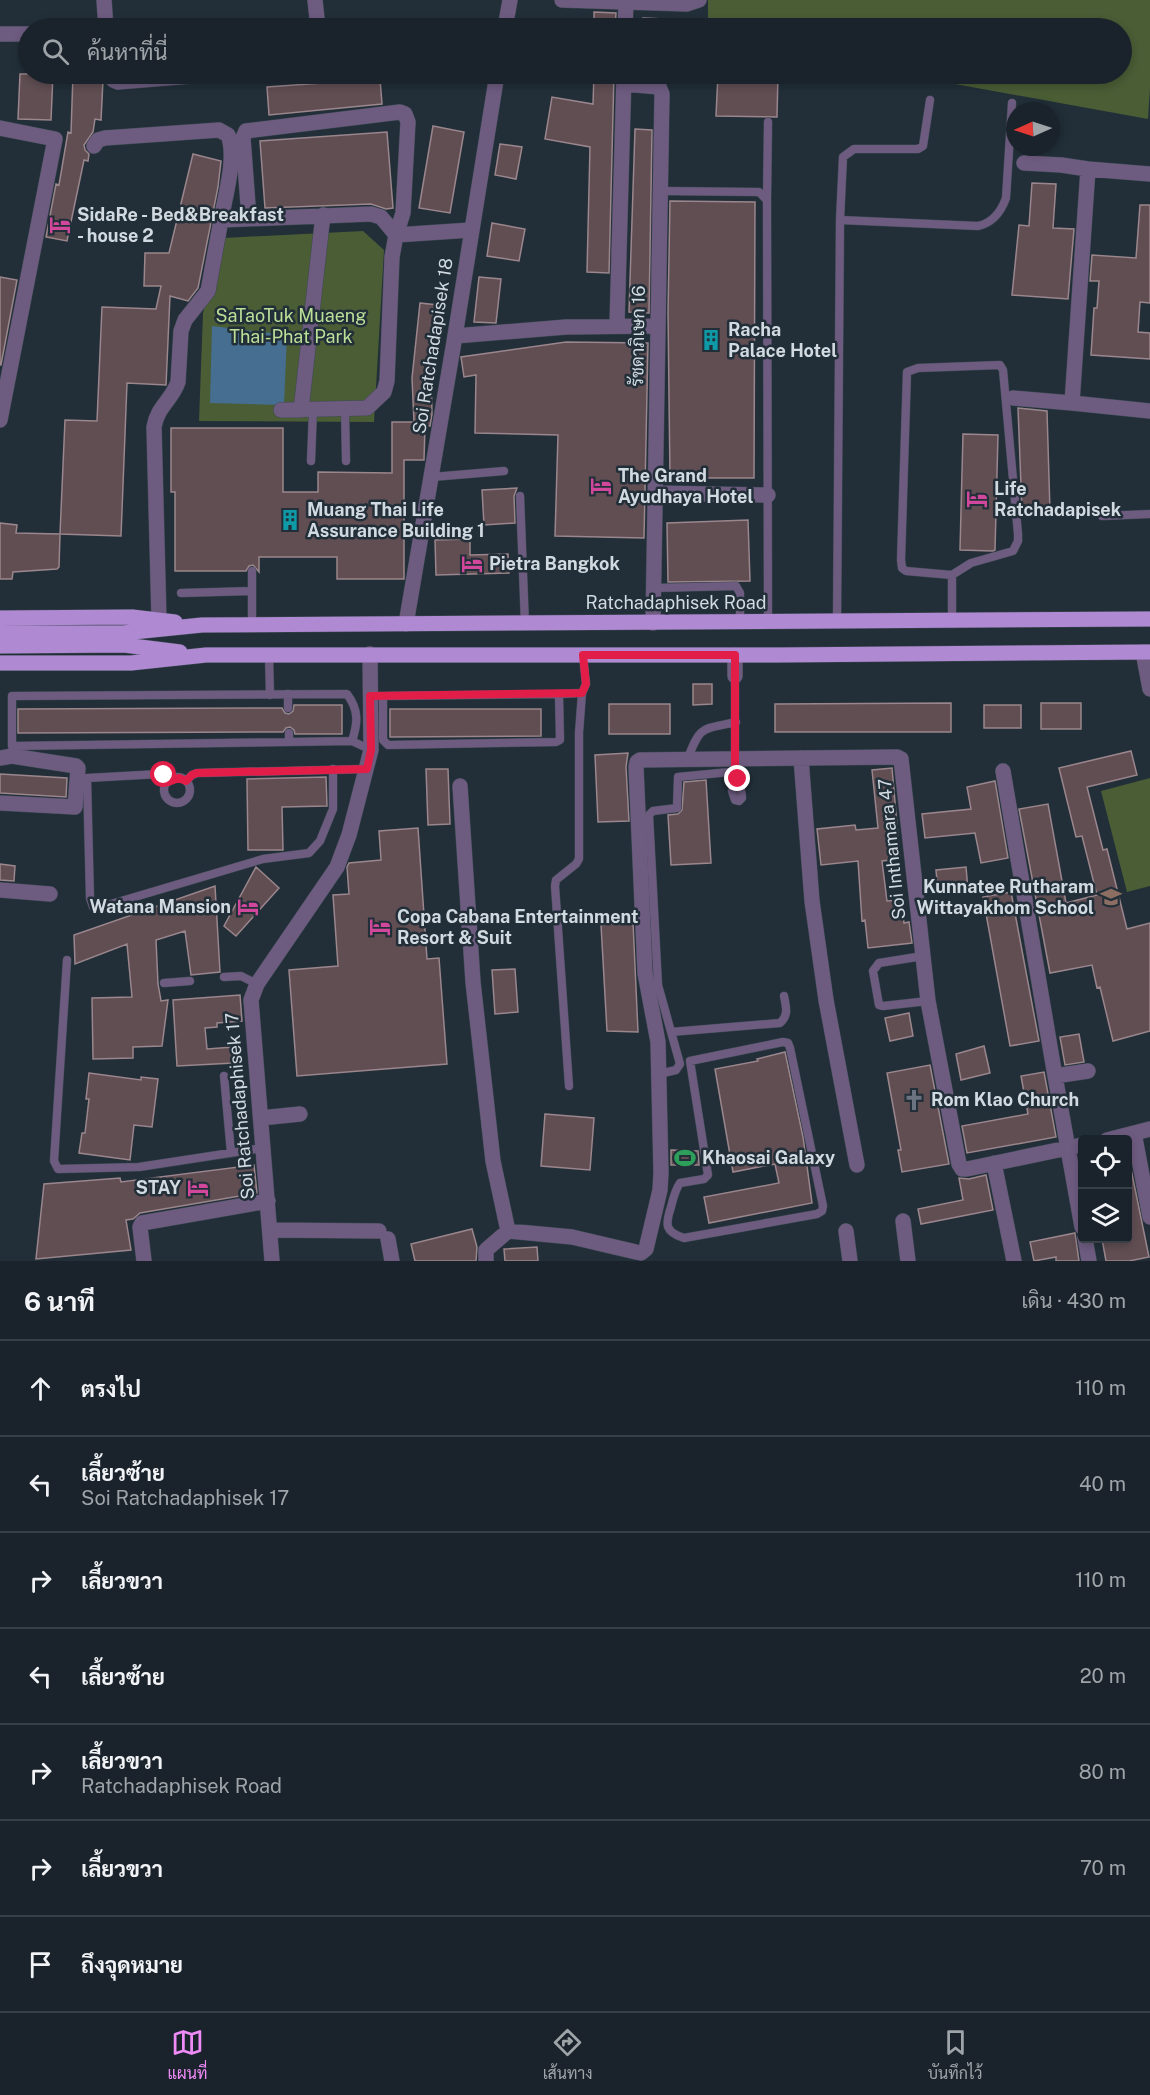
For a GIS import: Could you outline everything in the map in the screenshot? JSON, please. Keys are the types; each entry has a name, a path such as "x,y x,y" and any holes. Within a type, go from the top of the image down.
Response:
{"main road":[{"name":"Ratchadaphisek Road","path":"0,618 132,617 202,626"},
{"name":"Ratchadaphisek Road","path":"0,633 123,633 202,626 252,625 1150,620"},
{"path":"0,646 124,645 206,655"},
{"path":"0,663 131,663 206,655 1146,652"}],"street":[{"path":"104,0 105,18"},
{"path":"315,0 317,18"},
{"path":"507,18 510,0"},
{"path":"562,0 687,4 699,0"},
{"path":"625,18 626,2"},
{"path":"0,34 18,33"},
{"name":"Soi Ratchadapisek 18","path":"405,624 432,477 495,84"},
{"path":"617,326 624,84"},
{"name":"รัชดาภิเษก 16","path":"646,84 659,87 662,94 653,623"},
{"path":"249,218 243,138 246,131 400,112 405,114 408,122 404,213 396,235 392,257 387,381 384,392 367,408 281,410"},
{"path":"0,128 55,139 0,420"},
{"path":"94,146 98,140 105,138 219,130 228,135 232,144 208,291 185,320 181,332 176,389 156,417 154,428 159,620"},
{"path":"1024,164 1061,165 1150,174"},
{"path":"1072,403 1088,169"},
{"path":"221,220 371,214 381,217 396,235"},
{"path":"307,410 323,215"},
{"path":"396,235 471,230"},
{"path":"455,336 537,329 658,326"},
{"path":"1013,398 1150,411"},
{"path":"655,493 768,495"},
{"path":"1146,652 1150,689"},
{"name":"Soi Ratchadaphisek 17","path":"272,1261 261,1118 247,1009 273,951 338,867 349,835 371,750 377,696 370,654"},
{"path":"735,655 735,676"},
{"path":"0,802 75,807 77,767 8,753"},
{"path":"801,758 815,923 826,1000 857,1165"},
{"name":"Soi Inthamara 47","path":"508,1231 572,1237 641,1253 646,1249 664,1203 661,1182 658,1042 645,973 637,762 640,760 687,761 736,768 801,758 901,759 928,1000 958,1164 962,1169 1075,1147"},
{"path":"1003,771 1055,1076 1075,1147 1079,1189"},
{"path":"460,786 473,982 493,1161 508,1231 486,1250 486,1261"},
{"path":"0,890 50,894"},
{"path":"1055,1076 1088,1071"},
{"path":"261,1118 300,1114"},
{"path":"1126,1135 1150,1129"},
{"path":"1134,1133 1150,1217"},
{"path":"994,1163 1014,1261"},
{"path":"144,1261 140,1227 142,1222 268,1201"},
{"path":"903,1221 908,1261"},
{"path":"270,1230 383,1235 392,1261"},
{"path":"846,1231 850,1261"},
{"path":"1086,1243 1089,1261"}],"lane":[{"path":"837,622 840,220 843,157 854,150 923,146 930,100"},
{"path":"768,122 768,622"},
{"path":"840,220 978,226 992,219 1003,206 1006,198 1009,156"},
{"path":"660,191 759,192 767,200"},
{"path":"1000,365 1003,374 1018,542 1013,551 971,563 952,575 906,571 901,564 906,376 911,369 918,368 1000,365"},
{"path":"345,409 346,461"},
{"path":"307,410 311,461"},
{"path":"432,477 504,471"},
{"path":"520,496 525,624"},
{"path":"1102,516 1150,514"},
{"path":"252,572 252,625"},
{"path":"952,575 952,621"},
{"path":"654,588 736,586 740,593 740,622"},
{"path":"181,593 252,591"},
{"path":"269,655 270,694"},
{"path":"569,1086 555,886 556,880 579,859 579,733 582,693 586,684 583,655"},
{"path":"659,1074 674,1071 680,1066 658,986 649,815 653,811 677,808 678,777 730,772 736,768 735,676"},
{"path":"559,694 560,740 556,742 388,745 382,740 377,696 582,693"},
{"path":"288,694 288,708"},
{"path":"352,741 356,728 356,705 347,694 12,696 8,753 352,741 371,750"},
{"path":"687,761 701,731 736,722"},
{"path":"288,733 289,742"},
{"path":"168,782 164,775 160,774 87,778 90,898 93,907 101,907 263,859 309,853 320,841 333,809 333,769"},
{"path":"186,781 197,773 367,769"},
{"path":"179,778 186,781 190,789 185,801 177,803 166,797 165,789 168,782 179,778"},
{"path":"923,956 879,963 873,971 879,1005 928,1000"},
{"path":"68,960 54,1161 58,1169 139,1167 263,1148"},
{"path":"224,977 241,976 257,984"},
{"path":"164,983 190,981"},
{"path":"671,1032 780,1023 785,1019 787,1011 784,996"},
{"path":"659,1219 673,1234 684,1238 817,1214 822,1211 823,1206 788,1043 783,1042 690,1061 708,1175 704,1179 680,1183 664,1203"},
{"path":"224,1076 231,1153"}],"green space":[{"path":"708,0 1150,0 1148,119 955,84 1132,84 1132,18 708,18"},
{"name":"SaTaoTuk Muaeng Thai-Phat Park","path":"363,231 384,250 374,422 199,421 203,313 223,238"},
{"path":"1150,778 1150,886 1127,892 1101,791"}],"water":[{"path":"212,326 287,335 284,405 210,403"}],"building":[{"path":"594,12 616,13 616,18 594,18"},
{"path":"20,84 53,84 51,120 18,119"},
{"path":"73,84 103,84 101,120 95,119 93,132 84,145 89,154 88,161 84,160 67,241 46,237 56,184 59,185 68,132 71,133"},
{"path":"309,84 380,84 382,104 269,115 267,87"},
{"path":"594,84 614,84 609,273 587,272 590,147 545,139 552,97 593,104"},
{"path":"718,84 778,84 777,117 716,116"},
{"path":"433,126 464,132 450,213 419,208"},
{"path":"635,129 652,130 649,313 629,312"},
{"path":"387,132 393,208 386,209 371,204 265,208 260,141"},
{"path":"500,144 522,147 516,179 495,175"},
{"path":"193,154 221,161 218,187 198,288 188,301 170,296 166,385 127,383 121,536 60,534 65,420 97,421 102,307 156,309 161,286 144,286 145,253 169,253"},
{"path":"1032,183 1056,184 1053,228 1074,229 1068,299 1012,295 1019,225 1029,226"},
{"name":"Racha Palace Hotel","path":"670,201 755,202 754,478 670,478 668,313"},
{"path":"1140,205 1150,205 1150,303 1140,302 1138,332 1150,333 1150,359 1091,355 1094,308 1097,308 1099,281 1090,281 1092,255 1136,258"},
{"path":"492,223 525,229 519,261 487,256"},
{"path":"0,277 17,280 1,365 0,365"},
{"path":"479,277 501,279 496,323 474,322"},
{"name":"Muang Thai Life Assurance Building 1","path":"420,303 438,305 431,374 432,414 430,426 425,426 424,460 404,460 404,579 337,579 337,557 259,557 259,572 253,565 249,566 246,571 175,571 175,492 171,492 171,428 283,428 283,492 318,492 318,472 392,473 392,422 414,422 412,378"},
{"name":"The Grand Ayudhaya Hotel","path":"566,342 648,343 644,538 555,536 558,435 475,433 476,375 464,377 461,357"},
{"path":"1018,408 1047,411 1050,512 1022,512"},
{"path":"963,434 998,435 995,550 993,551 960,550"},
{"path":"517,488 514,496 515,523 484,525 482,490"},
{"path":"748,520 750,581 668,582 667,523"},
{"path":"0,523 17,525 16,533 60,534 59,567 13,572 12,579 0,579"},
{"name":"Pietra Bangkok","path":"470,539 470,555 508,554 509,573 436,575 435,540"},
{"path":"693,684 712,684 712,704 693,705"},
{"path":"951,703 951,732 775,732 775,704"},
{"path":"1041,703 1081,703 1081,729 1041,729"},
{"path":"609,704 670,704 670,734 609,734"},
{"path":"294,705 342,705 342,734 295,734 290,727 283,732 18,733 18,709 282,708 285,713 289,714 293,711"},
{"path":"984,705 1021,705 1021,728 984,728"},
{"path":"390,709 541,709 541,736 390,737"},
{"path":"1131,751 1137,775 1087,787 1103,850 1107,849 1127,929 1150,923 1150,1031 1113,1041 1100,987 1097,988 1092,965 1050,973 1019,809 1048,804 1066,903 1097,895 1082,836 1076,837 1059,768"},
{"path":"628,753 626,767 629,821 598,822 595,755"},
{"path":"892,768 900,859 882,861 887,901 901,900 904,923 909,922 912,943 868,948 865,920 862,921 858,861 821,865 817,829 855,825 856,830 878,828 872,770"},
{"path":"426,769 448,769 450,824 428,825"},
{"path":"0,774 67,778 66,797 0,793"},
{"path":"326,777 327,806 282,807 283,850 248,850 247,779"},
{"path":"706,780 711,863 671,865 668,815 678,814 682,810 684,782"},
{"path":"995,781 1008,858 981,863 975,833 925,838 922,814 971,809 967,787"},
{"name":"Copa Cabana Entertainment Resort & Suit","path":"418,828 427,959 439,958 447,1064 297,1076 289,970 338,966 333,895 349,894 347,867 349,863 381,860 379,831"},
{"path":"0,864 15,866 14,881 0,880"},
{"name":"Watana Mansion","path":"256,867 279,888 236,936 224,926"},
{"path":"966,867 968,890 938,893 936,870"},
{"path":"215,886 220,972 191,975 185,931 156,940 161,1001 168,1000 162,1046 133,1047 133,1058 93,1059 92,998 132,997 127,944 75,964 74,935"},
{"path":"1011,892 1039,1041 1010,1046 983,897"},
{"path":"633,922 638,1032 607,1031 601,925"},
{"path":"515,969 518,1012 495,1014 492,970"},
{"path":"240,995 242,1021 217,1023 217,1027 205,1028 207,1049 233,1047 234,1063 177,1066 173,1000"},
{"path":"909,1013 913,1036 890,1041 885,1018"},
{"path":"1079,1034 1084,1062 1065,1065 1060,1037"},
{"path":"984,1046 990,1073 961,1080 956,1054"},
{"path":"785,1052 803,1137 812,1203 709,1223 704,1197 779,1183 775,1164 733,1172 715,1069 758,1061 757,1059"},
{"name":"Rom Klao Church","path":"930,1065 949,1164 902,1172 898,1150 901,1150 887,1073"},
{"path":"1044,1072 1056,1137 967,1153 962,1126 1028,1114 1021,1076"},
{"path":"89,1073 141,1080 141,1077 158,1079 152,1127 134,1125 130,1160 79,1153 82,1133 85,1133"},
{"path":"545,1114 594,1118 590,1170 541,1166"},
{"name":"Khaosai Galaxy","path":"671,1150 698,1151 699,1165 671,1165"},
{"path":"254,1165 257,1193 140,1213 133,1219 126,1220 131,1250 36,1259 44,1184 120,1178 121,1182"},
{"path":"1132,1174 1149,1257 1129,1261 1106,1261 1103,1243 1132,1243"},
{"path":"986,1175 993,1210 921,1224 918,1209 963,1200 959,1178 969,1179"},
{"path":"472,1229 477,1247 476,1261 415,1261 411,1244"},
{"path":"1075,1233 1079,1261 1056,1261 1056,1257 1034,1261 1030,1242"},
{"path":"537,1247 538,1261 505,1261 504,1249"}],"place":[{"name":"SidaRe - Bed&Breakfast - house 2","path":"60,225"},
{"name":"Racha Palace Hotel","path":"711,340"},
{"name":"The Grand Ayudhaya Hotel","path":"601,486"},
{"name":"Life Ratchadapisek","path":"977,499"},
{"name":"Muang Thai Life Assurance Building 1","path":"290,520"},
{"name":"Pietra Bangkok","path":"472,564"},
{"name":"Kunnatee Rutharam Wittayakhom School","path":"1111,897"},
{"name":"Watana Mansion","path":"248,907"},
{"name":"Copa Cabana Entertainment Resort & Suit","path":"380,927"},
{"name":"Rom Klao Church","path":"914,1100"},
{"name":"Khaosai Galaxy","path":"685,1158"},
{"name":"STAY","path":"198,1188"}],"route":[{"path":"164,775 168,782 175,778 186,781 197,773 367,769 371,750 370,696 582,693 586,684 583,655 735,655 735,769 738,779"}]}
